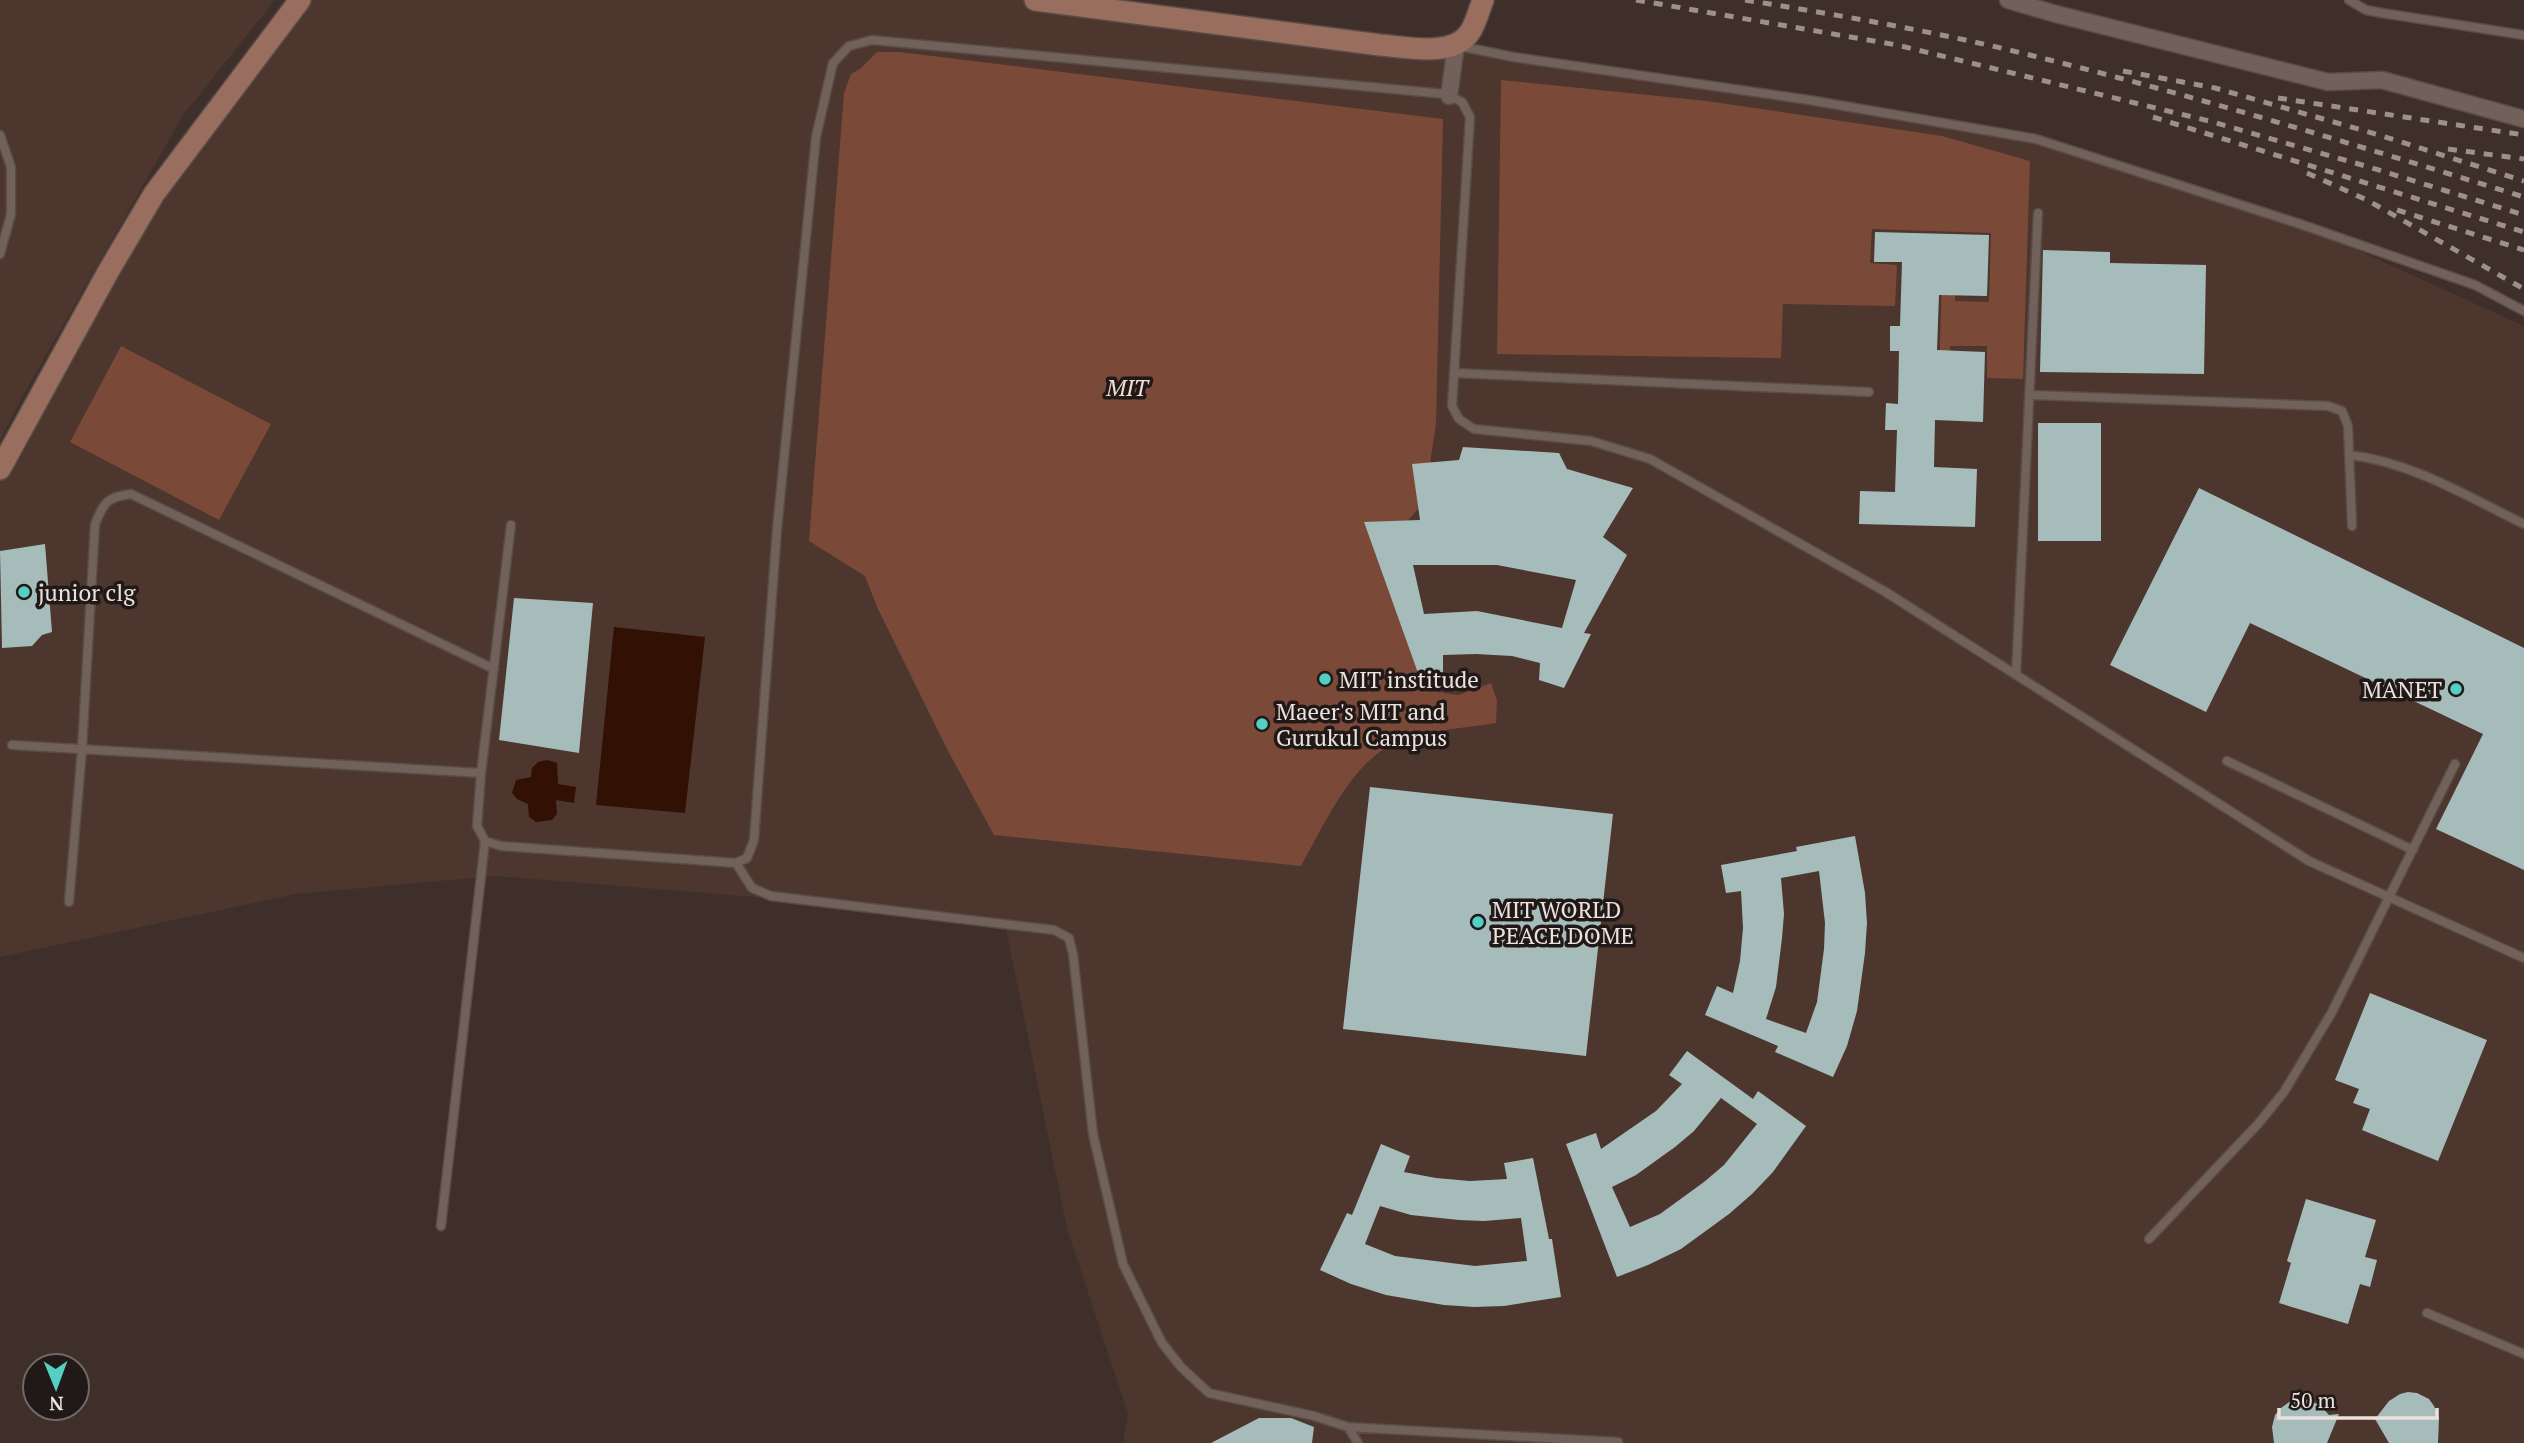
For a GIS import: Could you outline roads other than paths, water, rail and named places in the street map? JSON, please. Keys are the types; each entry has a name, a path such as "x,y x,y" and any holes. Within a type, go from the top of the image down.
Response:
{"street":[{"path":"0,469 153,194 300,0"},
{"path":"1035,0 1380,45 1433,48 1456,45 1471,32 1483,0"},
{"path":"2008,0 2328,82 2382,80 2524,119"},
{"path":"1449,96 1456,45"}],"lane":[{"path":"2349,0 2366,10 2524,35"},
{"path":"485,841 501,846 736,863 747,858 754,840 777,529 816,137 833,63 849,46 872,40 1449,96 1462,102 1470,117 1452,406 1459,419 1474,429 1591,441 1650,460 1884,591 2309,861 2524,958"},
{"path":"1456,45 1513,57 1809,100 2036,139 2300,224 2450,276 2474,285 2524,311"},
{"path":"0,135 11,167 12,214 0,254"},
{"path":"2017,675 2038,213"},
{"path":"1455,373 1869,392"},
{"path":"2029,395 2328,406 2342,411 2348,426 2352,526"},
{"path":"2349,455 2376,458 2410,469 2524,524"},
{"path":"69,902 82,749 95,524 104,503 115,496 131,494 494,669"},
{"path":"441,1226 485,841 477,826 481,772 511,525"},
{"path":"12,745 481,772"},
{"path":"2227,761 2413,850"},
{"path":"2149,1239 2258,1124 2284,1091 2332,1012 2455,764"},
{"path":"736,863 752,888 771,897 1054,930 1069,938 1093,1134 1123,1264 1162,1343 1181,1367 1209,1393 1314,1416 1348,1427 1618,1442"},
{"path":"2427,1313 2524,1354"},
{"path":"1348,1427 1358,1443"}],"railway":[{"path":"1636,0 1897,45 2209,121 2524,215"},
{"path":"1745,0 1941,35 2071,65 2266,119 2524,197"},
{"path":"2123,71 2215,88 2379,135 2524,181"},
{"path":"2278,98 2524,135"},
{"path":"2153,117 2524,232"},
{"path":"2448,149 2524,159"},
{"path":"2307,173 2367,200 2524,289"},
{"path":"2397,210 2524,250"}],"place":[{"name":"junior clg","path":"24,592"},
{"name":"MIT institude","path":"1325,679"},
{"name":"MANET","path":"2456,689"},
{"name":"Maeer's MIT and Gurukul Campus","path":"1262,724"},
{"name":"MIT WORLD PEACE DOME","path":"1478,922"}],"park label":[{"name":"MIT","path":"1127,387"}]}
